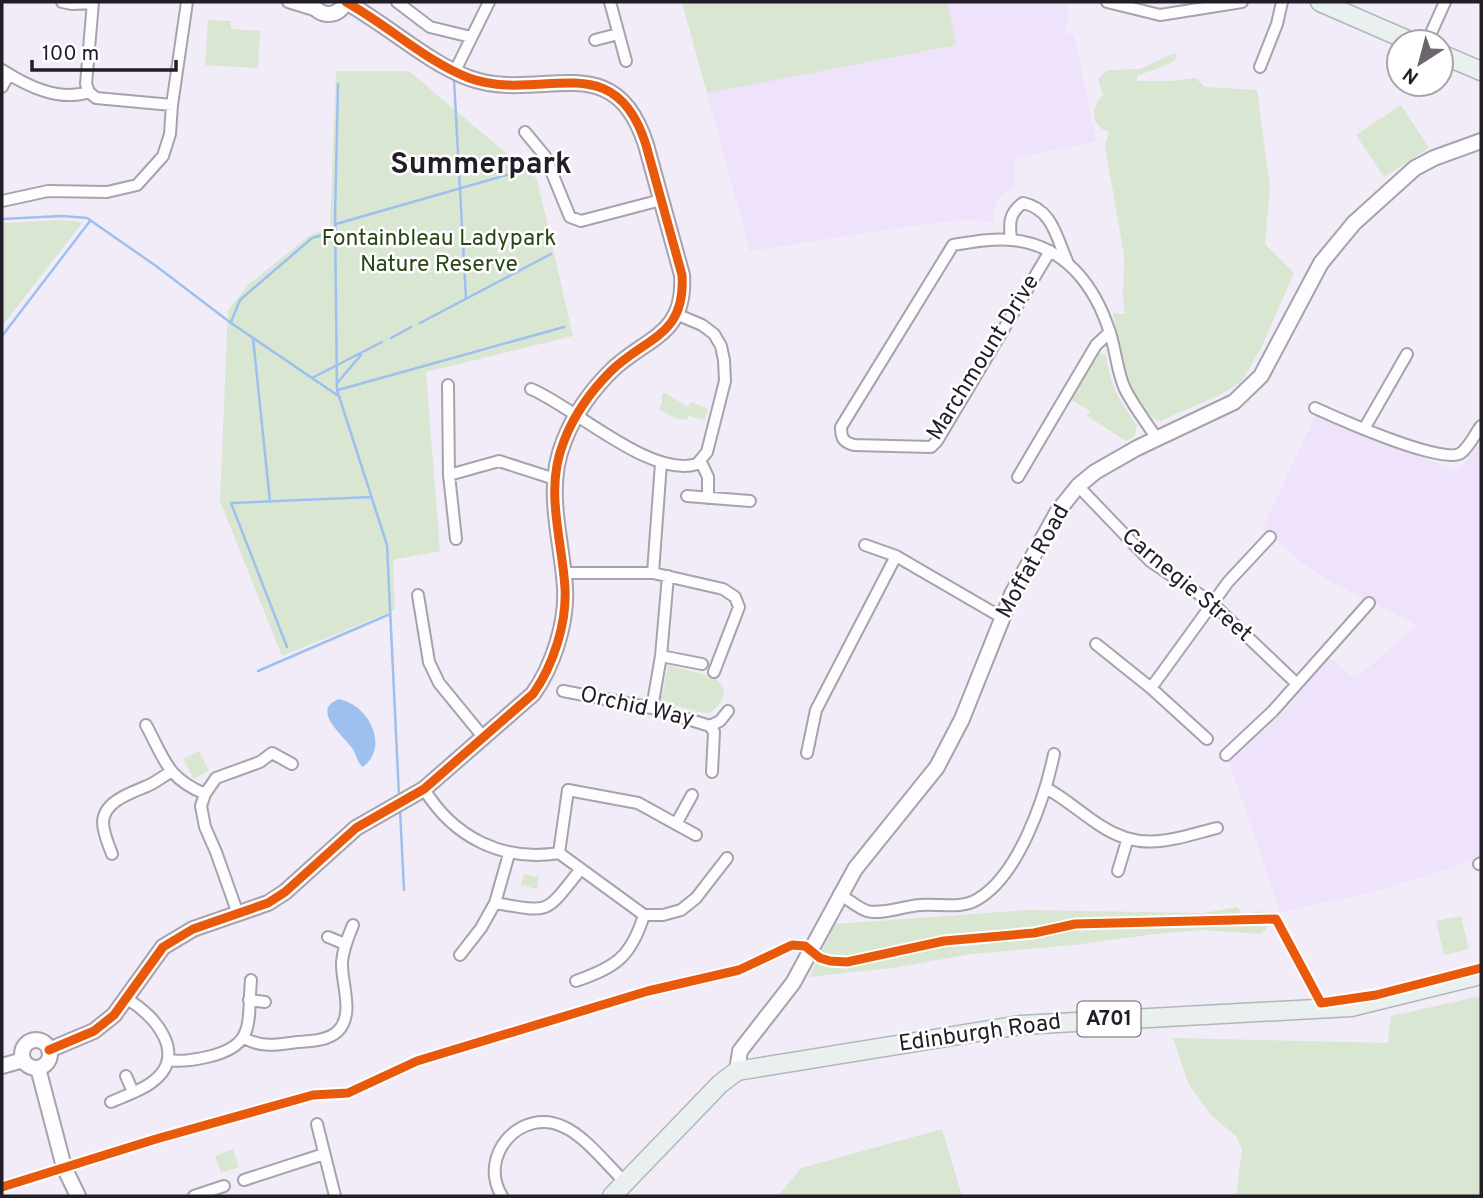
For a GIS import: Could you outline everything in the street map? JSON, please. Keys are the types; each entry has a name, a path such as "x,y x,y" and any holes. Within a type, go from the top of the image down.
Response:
{"main road":[{"path":"1321,2 1385,30"},
{"path":"1455,60 1481,71"},
{"name":"Edinburgh Road","path":"737,1071 1021,1025 1351,1007 1481,975"},
{"path":"612,1196 720,1084 737,1071"}],"street":[{"path":"62,2 93,2 86,84 89,92 96,98 172,105"},
{"path":"2,201 48,191 107,192 137,185 163,156 170,134 187,2"},
{"path":"49,1050 94,1031 114,1015 163,947 193,929 268,903 285,892 356,828 424,789 523,704 541,682 561,625 565,591 554,507 555,479 563,443 576,416 610,372 658,336 676,314 683,291 682,275 640,125 624,104 604,89 587,82 569,81 547,85 490,84 455,71 346,2 339,11 328,15 314,6 288,2"},
{"path":"397,2 430,27 471,37"},
{"path":"455,71 489,2"},
{"path":"610,2 626,61"},
{"path":"1107,2 1160,15 1242,2"},
{"path":"1260,67 1277,24 1282,2"},
{"path":"1433,28 1445,2"},
{"path":"595,40 618,34"},
{"path":"2,87 6,72 47,92 76,97 89,92"},
{"path":"525,132 545,156 570,217 581,221 661,200"},
{"name":"Moffat Road","path":"737,1071 740,1051 800,972 839,894 855,869 937,767 962,719 1001,617 1058,511 1078,486 1095,472 1234,402 1248,391 1276,351 1321,264 1354,223 1415,168 1481,141"},
{"path":"1067,261 1046,214 1034,205 1023,203 1014,210 1009,222 1012,240 1050,251 1067,261 1079,272 1094,294 1110,332 1124,388 1157,439"},
{"name":"Marchmount Drive","path":"1012,240 953,245 841,427 841,437 846,443 856,446 931,447 937,442 1050,251"},
{"path":"531,389 548,396 576,416 661,463 691,466 701,462 707,452 725,382 724,359 714,334 702,325 676,314"},
{"path":"1018,477 1096,345 1110,332"},
{"path":"1364,429 1407,354"},
{"path":"448,384 449,475 456,538"},
{"path":"1315,408 1403,444 1451,456 1461,454 1481,426"},
{"path":"449,475 499,461 555,479"},
{"path":"701,462 708,477 708,498"},
{"path":"653,573 661,463"},
{"name":"Carnegie Street","path":"1078,486 1150,561 1212,603 1296,683"},
{"path":"687,496 750,501"},
{"path":"1151,688 1228,582 1270,537"},
{"path":"865,545 896,556 1001,617"},
{"path":"807,753 816,710 896,556"},
{"path":"563,573 653,573 723,589 735,597 739,607 714,672"},
{"path":"653,708 668,576"},
{"path":"418,595 429,662 439,683 484,738"},
{"path":"1226,755 1273,711 1369,603"},
{"path":"1096,644 1151,688 1207,739"},
{"path":"661,656 702,664"},
{"name":"Orchid Way","path":"563,691 653,708 710,726 714,732 712,772"},
{"name":"Orchid Way","path":"710,726 720,721 728,711"},
{"path":"146,725 170,772 179,781 205,794"},
{"path":"238,914 205,827 201,806 205,794 216,778 260,762 272,753 292,764"},
{"path":"839,894 868,911 923,905 953,906 978,899 1000,880 1023,844 1046,788 1054,754"},
{"path":"112,854 104,831 103,818 113,803 130,792 149,786 170,772"},
{"path":"1046,788 1127,841 1170,840 1217,828"},
{"path":"424,789 446,817 471,839 509,854 538,856 559,853 644,915 663,915 681,910 696,898 727,858"},
{"path":"559,853 568,790 638,803 696,835"},
{"path":"676,824 692,795"},
{"path":"1118,871 1127,841"},
{"path":"460,955 481,928 495,903 509,854"},
{"path":"495,903 536,911 544,909 551,905 580,869"},
{"path":"576,981 617,963 637,937 644,915"},
{"path":"244,1038 261,1046 271,1046 324,1039 338,1032 346,1017 342,963 345,944 353,925"},
{"path":"328,937 345,944"},
{"path":"168,1060 187,1061 226,1053 236,1047 244,1038 251,979"},
{"path":"111,1102 153,1082 168,1060 167,1046 160,1027 152,1017 127,999"},
{"path":"249,1000 265,1002"},
{"path":"31,1041 44,1043 49,1050 49,1059 38,1068 29,1066 23,1060 22,1051 31,1041"},
{"path":"2,1066 23,1060"},
{"path":"38,1068 64,1167 78,1196"},
{"path":"126,1076 133,1091"},
{"path":"502,1196 494,1173 499,1149 518,1128 534,1122 547,1121 576,1134 625,1182"},
{"path":"317,1124 335,1196"},
{"path":"244,1180 324,1154"},
{"path":"199,1195 224,1186"}],"shaded area":[{"path":"682,2 1065,2 1070,16 1065,28 1066,35 1074,34 1096,142 1014,158 1015,189 1002,194 994,210 994,222 966,220 924,224 750,251"},
{"path":"1316,414 1458,472 1481,442 1481,853 1475,859 1372,892 1280,912 1229,762 1283,713 1329,657 1355,679 1417,625 1335,584 1300,561 1263,528"}],"green space":[{"path":"682,2 947,2 956,45 707,93"},
{"path":"208,20 231,21 231,29 260,31 258,68 205,65"},
{"path":"1175,53 1177,58 1169,64 1137,76 1137,81 1196,78 1205,87 1257,90 1270,188 1265,244 1294,273 1262,346 1242,381 1220,395 1160,421 1148,414 1139,403 1121,358 1113,313 1125,314 1124,256 1105,145 1109,132 1095,121 1094,111 1103,95 1098,79 1108,70 1140,69"},
{"name":"Fontainbleau Ladypark Nature Reserve","path":"336,71 409,71 537,179 573,336 426,372 440,551 393,560 395,610 282,656 220,501 228,310 249,284 309,236 330,226"},
{"path":"1401,105 1429,148 1384,177 1356,135"},
{"path":"59,220 83,222 2,326 2,223"},
{"path":"1099,353 1106,355 1116,392 1137,425 1135,436 1126,441 1087,416 1090,411 1070,399"},
{"path":"665,393 688,407 691,402 708,409 705,420 688,416 687,420 674,418 659,409 662,394"},
{"path":"668,665 714,677 724,688 720,702 710,713 662,705 658,698 662,695"},
{"path":"199,751 209,770 194,779 183,759"},
{"path":"524,874 539,877 537,889 521,885"},
{"path":"1238,907 1241,914 1265,911 1272,922 1261,934 1202,930 1155,934 1074,945 972,954 892,968 809,977 835,924 1028,910 1204,913"},
{"path":"1461,916 1469,949 1444,955 1436,921"},
{"path":"1481,996 1481,1196 1236,1196 1242,1149 1236,1136 1210,1114 1188,1083 1173,1038 1388,1043 1391,1016"},
{"path":"942,1129 962,1196 778,1196 801,1168"},
{"path":"233,1149 239,1167 221,1173 215,1156"}],"water":[{"path":"339,699 359,709 372,728 375,749 371,759 363,767 328,716 331,704"}],"waterway":[{"path":"454,80 466,299"},
{"path":"338,84 335,217 337,390 387,545 399,796"},
{"path":"336,224 531,168"},
{"path":"2,219 62,216 87,218 231,323 340,397"},
{"path":"2,336 90,221"},
{"path":"231,322 240,300 312,238 336,231"},
{"path":"420,323 551,254"},
{"path":"391,338 411,327"},
{"path":"338,390 564,327"},
{"path":"253,338 270,502"},
{"path":"312,378 382,342"},
{"path":"338,382 361,355"},
{"path":"287,647 231,503 372,497"},
{"path":"258,671 390,614"},
{"path":"400,810 404,890"}],"cycle path":[{"path":"49,1050 94,1031 114,1015 163,947 193,929 268,903 285,892 356,828 424,789 533,694 547,671 564,615 565,588 555,496 558,459 564,441 584,404 611,371 661,333 678,311 682,295 682,275 646,145 632,114 615,95 595,86 572,83 496,84 469,78 422,53 346,2"},
{"path":"2,1187 156,1139 313,1095 348,1093 417,1061 648,991 739,970 792,945 805,946 820,958 847,962 944,941 1034,933 1075,924 1276,919 1321,1003 1376,995 1481,968"}],"district":[{"name":"Summerpark","path":"481,165"}]}
